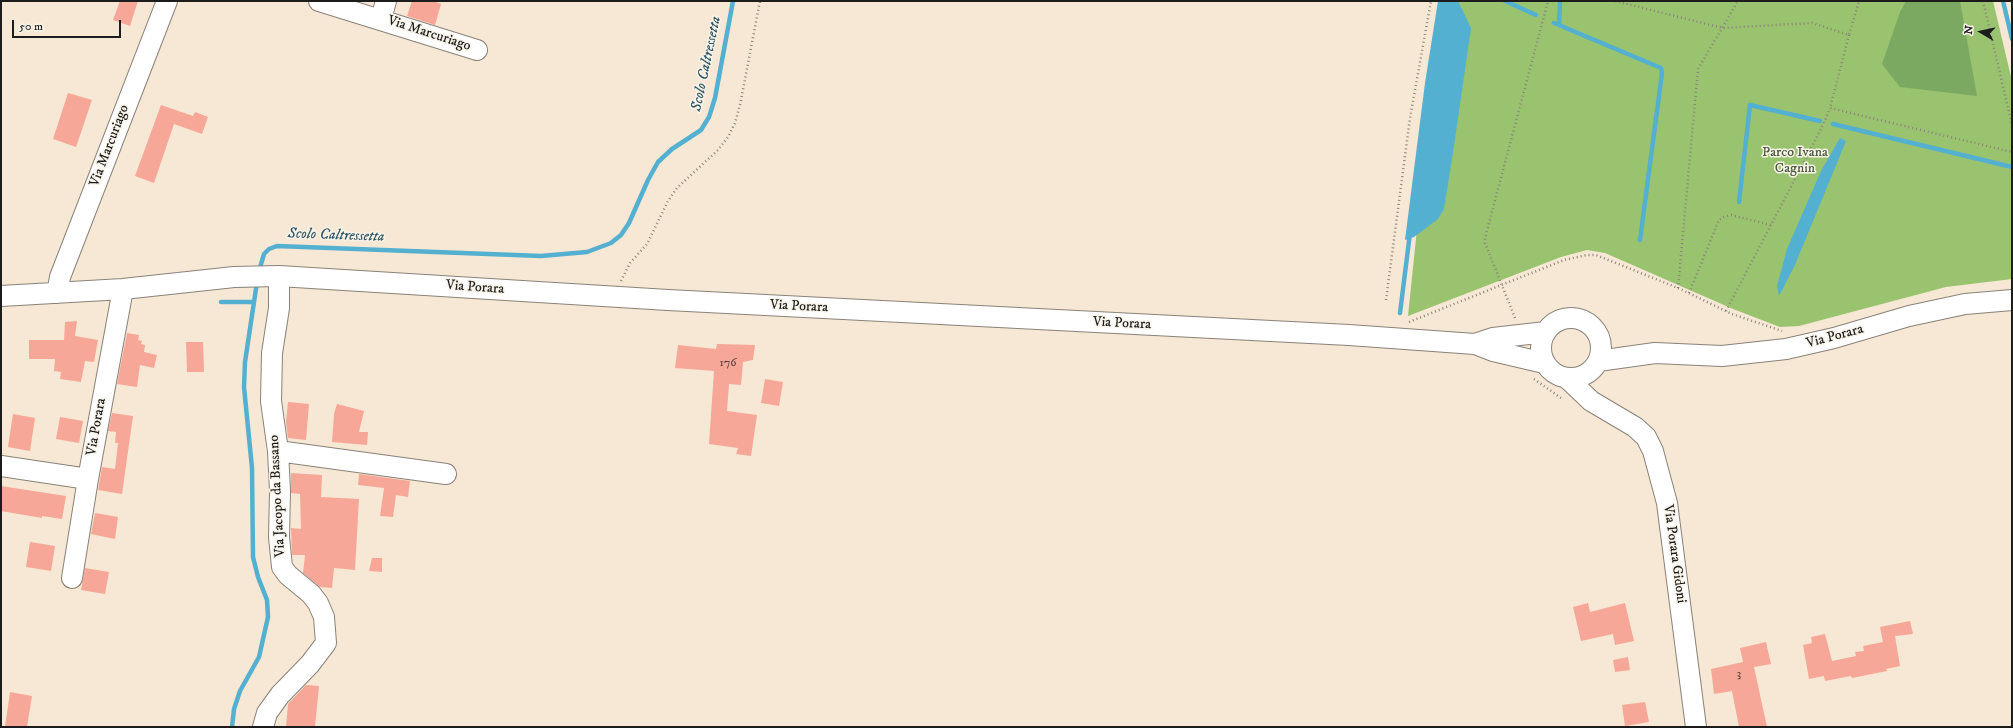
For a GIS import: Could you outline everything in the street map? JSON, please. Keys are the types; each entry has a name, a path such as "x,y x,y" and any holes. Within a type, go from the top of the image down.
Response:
{"street":[{"name":"Via Marcuriago","path":"57,293 60,277 166,1"},
{"name":"Via Marcuriago","path":"319,1 384,10 476,50"},
{"name":"Via Porara","path":"1,296 123,289 234,277 273,276 668,300 1349,335 1476,344 1493,351 1544,363 1553,373 1568,378 1580,377 1596,365 1655,353"},
{"name":"Via Jacopo da Bassano","path":"263,727 267,713 280,695 310,664 326,642 324,617 318,603 311,594 288,575 282,567 279,537 280,491 278,451 271,401 272,354 279,308 273,276"},
{"name":"Via Porara","path":"72,578 88,478 123,289"},
{"name":"Via Porara","path":"1476,344 1493,338 1546,332 1556,321 1570,318 1578,319 1592,327 1599,337 1655,353 1722,356 1786,349 1834,338 1909,316 1965,304 2012,300"},
{"path":"1544,363 1541,347 1546,332"},
{"path":"1599,337 1601,345 1596,365 1596,391 1602,408"},
{"name":"Via Porara Gidoni","path":"1568,378 1591,401 1635,426 1646,437 1654,451 1667,503 1696,727"},
{"path":"278,451 446,474"},
{"path":"1,466 88,478"}],"path":[{"path":"628,283 620,283 627,268 647,244 668,201 677,188 718,150 728,137 735,123 760,1"},
{"path":"1386,300 1410,118 1431,1"},
{"path":"1516,320 1485,243 1485,238 1548,1"},
{"path":"1615,1 1723,28 1812,23 1849,35"},
{"path":"1678,288 1698,69 1738,1"},
{"path":"1726,311 1830,108 1859,1"},
{"path":"1984,1 2012,126"},
{"path":"1830,108 2012,152"},
{"path":"1689,293 1719,220 1724,216 1731,215 1771,225"},
{"path":"1402,324 1564,260 1587,255 1596,255 1678,288 1726,311 1778,330 1787,331"}],"green space":[{"name":"Parco Ivana Cagnin","path":"1452,1 1993,1 2012,81 2012,279 1946,287 1799,326 1780,327 1733,309 1605,253 1587,250 1561,257 1408,316 1418,219"},
{"path":"1906,1 1960,1 1977,96 1900,87 1882,64 1900,12"}],"water":[{"path":"1438,1 1458,1 1471,28 1444,209 1438,219 1414,237 1405,240 1425,83"},
{"path":"1840,138 1846,141 1795,265 1779,296 1777,286 1787,249 1821,171"}],"building":[{"path":"120,1 138,1 130,26 113,20"},
{"path":"412,1 433,1 441,4 435,25 407,16"},
{"path":"68,93 92,100 76,147 53,139"},
{"path":"161,105 193,116 195,112 208,117 202,134 174,124 154,183 135,176"},
{"path":"77,321 75,336 98,340 94,362 85,361 81,382 60,379 61,372 54,371 55,359 29,359 29,340 64,340 65,322"},
{"path":"127,333 139,335 138,340 142,341 141,344 145,345 144,352 157,355 154,368 140,365 137,387 117,384"},
{"path":"186,342 203,342 204,372 187,372"},
{"path":"717,344 755,345 753,360 743,362 741,385 729,384 727,411 757,415 751,456 736,454 738,448 709,444 714,371 675,368 678,345 716,349"},
{"path":"765,379 783,382 779,406 761,403"},
{"path":"288,402 309,404 306,440 288,438 286,422"},
{"path":"337,404 364,411 359,432 368,432 367,445 332,442 334,414"},
{"path":"112,413 133,416 122,494 98,490 102,467 115,469 118,443 115,443 116,432 108,431"},
{"path":"13,414 35,418 30,451 8,447"},
{"path":"60,417 83,421 79,443 56,439"},
{"path":"291,473 322,475 321,497 359,499 355,570 334,568 332,588 320,587 303,573 305,555 292,555 291,528 301,529 300,494 291,493"},
{"path":"359,474 410,481 408,497 396,495 393,517 380,516 384,488 358,485"},
{"path":"1,486 66,496 62,519 42,516 42,518 1,511"},
{"path":"95,513 118,517 115,539 91,534"},
{"path":"30,542 55,546 51,571 26,567"},
{"path":"372,558 382,558 382,572 369,571"},
{"path":"85,568 109,572 105,594 81,590"},
{"path":"1588,603 1590,612 1625,603 1634,641 1615,645 1613,634 1581,641 1573,607"},
{"path":"1910,621 1913,634 1895,636 1900,666 1886,669 1887,671 1852,678 1851,676 1825,681 1824,676 1809,679 1803,645 1812,643 1811,637 1825,634 1832,661 1856,656 1855,652 1864,651 1863,646 1883,642 1880,627"},
{"path":"1766,642 1771,664 1754,667 1767,727 1739,727 1732,691 1714,694 1711,669 1743,662 1740,648"},
{"path":"1628,657 1630,670 1615,672 1613,660"},
{"path":"306,685 319,686 315,727 286,727 288,704"},
{"path":"10,692 32,696 27,727 5,727"},
{"path":"1645,702 1649,722 1625,726 1622,705"}],"waterway":[{"name":"Scolo Caltressetta","path":"259,271 264,254 269,249 277,246 541,256 587,252 611,243 621,235 629,223 648,180 658,162 672,149 701,130 709,117 715,98 733,1"},
{"path":"1505,1 1536,15"},
{"path":"1559,25 1560,1"},
{"path":"2003,1 2012,39"},
{"path":"1554,23 1661,68 1662,73 1640,240"},
{"path":"1739,202 1750,105 1820,121"},
{"path":"1833,124 2012,167"},
{"path":"1400,313 1410,233"},
{"name":"Scolo Caltressetta","path":"232,727 234,709 240,691 259,657 268,617 267,600 258,577 253,557 252,468 244,387 245,362 257,282"},
{"path":"221,302 253,302"}]}
